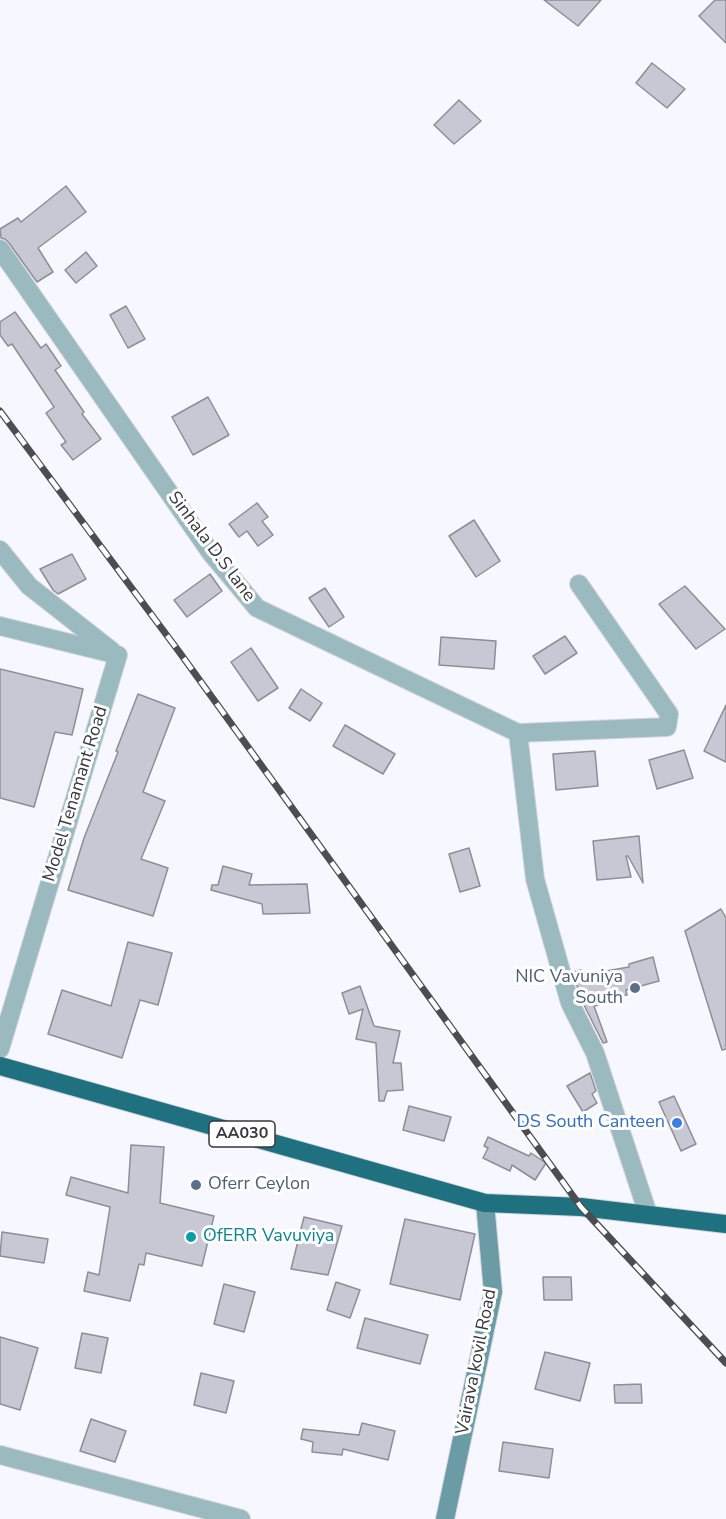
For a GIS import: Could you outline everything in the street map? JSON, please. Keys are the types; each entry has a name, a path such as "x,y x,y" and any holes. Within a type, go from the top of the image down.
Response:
{"highway":[{"name":"AA030","path":"0,1066 484,1203 581,1207 726,1224"}],"street":[{"name":"Sinhala D.S lane","path":"0,249 211,553 257,608 518,734 667,727 669,714 579,584"},
{"path":"0,550 29,586 118,655"},
{"path":"0,626 118,655"},
{"name":"Model Tenamant Road","path":"0,1049 118,655"},
{"path":"518,734 535,879 570,1004 595,1053 648,1214"},
{"name":"Vairava kovil Road","path":"445,1519 493,1292 484,1203"},
{"path":"0,1455 241,1519"}],"building":[{"path":"544,0 601,0 578,26"},
{"path":"715,0 726,0 726,43 699,16"},
{"path":"652,63 685,89 667,108 636,83"},
{"path":"459,100 481,121 454,144 434,125"},
{"path":"66,186 86,212 38,248 53,272 37,282 9,243 1,238 0,229 18,218 21,222"},
{"path":"86,252 97,266 76,283 65,270"},
{"path":"126,306 145,339 128,348 110,315"},
{"path":"15,312 41,348 46,344 61,366 55,370 84,412 82,414 101,439 73,460 61,445 66,442 46,413 54,407 12,344 8,346 0,335 0,322"},
{"path":"208,397 229,435 193,455 172,417"},
{"path":"257,503 268,517 262,521 273,535 258,546 247,531 239,537 229,524"},
{"path":"474,520 500,561 476,577 449,536"},
{"path":"72,554 86,579 58,594 40,569"},
{"path":"210,574 222,591 187,617 174,600"},
{"path":"685,586 725,629 696,649 659,604"},
{"path":"325,588 344,617 329,627 309,598"},
{"path":"565,636 577,653 545,674 533,656"},
{"path":"441,637 496,641 494,669 439,665"},
{"path":"251,648 278,688 258,701 231,662"},
{"path":"0,669 83,689 72,735 55,732 34,807 0,798"},
{"path":"301,689 322,703 310,721 289,708"},
{"path":"138,694 175,708 143,792 165,801 141,859 168,868 153,916 68,890 84,838"},
{"path":"726,705 726,762 704,751"},
{"path":"345,725 395,754 383,774 333,746"},
{"path":"684,750 693,778 657,789 649,760"},
{"path":"595,751 598,786 556,790 553,754"},
{"path":"639,836 643,883 628,856 626,856 631,877 597,880 593,841"},
{"path":"469,848 480,886 460,892 449,854"},
{"path":"223,866 252,874 249,885 307,884 310,913 263,914 262,904 211,890 212,885 218,885"},
{"path":"721,909 726,918 726,1049 722,1050 685,931"},
{"path":"128,942 172,953 158,1005 140,1000 122,1058 48,1034 62,990 111,1006"},
{"path":"653,957 659,981 626,990 627,995 598,1000 599,1005 594,1006 607,1042 603,1043 581,999 573,972 581,970 583,975 629,967 629,964"},
{"path":"360,986 374,1026 400,1031 393,1063 401,1063 403,1090 387,1091 384,1101 379,1101 376,1043 356,1039 363,1009 349,1014 342,993"},
{"path":"590,1073 596,1091 592,1094 597,1103 583,1112 567,1086"},
{"name":"DS South Canteen","path":"674,1096 696,1144 681,1151 659,1102"},
{"path":"409,1106 451,1117 444,1141 403,1130"},
{"path":"488,1137 529,1156 531,1153 546,1163 535,1180 512,1165 510,1171 483,1158 488,1148 484,1146"},
{"path":"131,1145 164,1147 160,1203 214,1216 202,1266 146,1253 144,1265 139,1264 130,1301 84,1291 88,1272 99,1275 110,1207 66,1195 71,1177 128,1193"},
{"path":"304,1217 342,1226 328,1275 291,1269"},
{"path":"405,1219 475,1234 460,1300 390,1284"},
{"path":"2,1232 48,1239 44,1263 0,1256"},
{"path":"543,1277 571,1277 572,1300 544,1300"},
{"path":"336,1282 360,1290 350,1318 327,1310"},
{"path":"224,1284 255,1292 244,1332 214,1324"},
{"path":"365,1318 428,1335 420,1364 357,1348"},
{"path":"82,1333 108,1338 101,1373 75,1368"},
{"path":"0,1337 38,1348 20,1410 0,1404"},
{"path":"545,1352 590,1363 580,1401 535,1389"},
{"path":"201,1373 234,1381 226,1413 194,1405"},
{"path":"641,1384 642,1403 615,1403 614,1385"},
{"path":"91,1419 126,1431 115,1462 80,1451"},
{"path":"362,1423 395,1431 388,1460 343,1449 342,1455 312,1452 313,1442 301,1439 303,1429 359,1435"},
{"path":"503,1442 553,1449 549,1478 499,1471"}],"railway":[{"path":"0,411 180,653 581,1207 726,1363"}],"place":[{"name":"NIC Vavuniya South","path":"635,988"},
{"name":"DS South Canteen","path":"677,1123"},
{"name":"Oferr Ceylon","path":"196,1185"},
{"name":"OfERR Vavuviya","path":"191,1237"}]}
